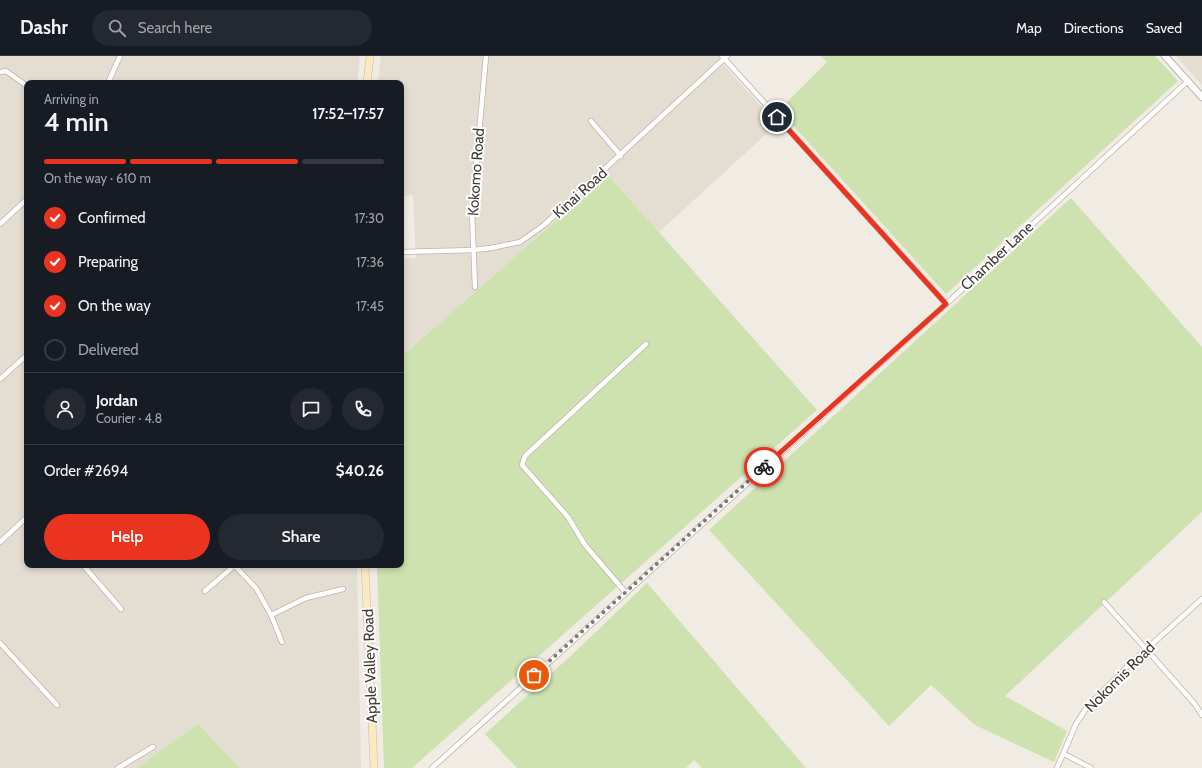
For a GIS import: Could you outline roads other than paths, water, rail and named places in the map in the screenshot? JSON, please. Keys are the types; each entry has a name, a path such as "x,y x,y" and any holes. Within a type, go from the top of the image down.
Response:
{"main road":[{"path":"367,80 370,56"},
{"name":"Apple Valley Road","path":"365,568 374,768"}],"street":[{"path":"109,80 120,56"},
{"name":"Kokomo Road","path":"475,288 472,212 486,56"},
{"path":"1165,56 1202,97"},
{"path":"724,57 946,304"},
{"name":"Kinai Road","path":"404,252 474,250 520,242 544,225 621,156 724,57"},
{"path":"0,72 6,71 24,84"},
{"name":"Chamber Lane","path":"432,768 946,304 1188,81"},
{"path":"591,121 621,156"},
{"path":"0,224 24,202"},
{"path":"626,593 585,545 568,517 522,465 525,456 646,344"},
{"path":"0,379 24,358"},
{"path":"0,542 24,520"},
{"path":"86,568 122,608"},
{"path":"206,591 231,568"},
{"path":"237,568 256,588 271,615 282,642"},
{"path":"271,615 306,598 343,589"},
{"name":"Nokomis Road","path":"1057,768 1076,724 1087,707 1146,649 1202,599"},
{"path":"1104,602 1194,703 1202,715"},
{"path":"0,643 57,706"},
{"path":"118,768 153,747"},
{"path":"1064,754 1091,768"}]}
